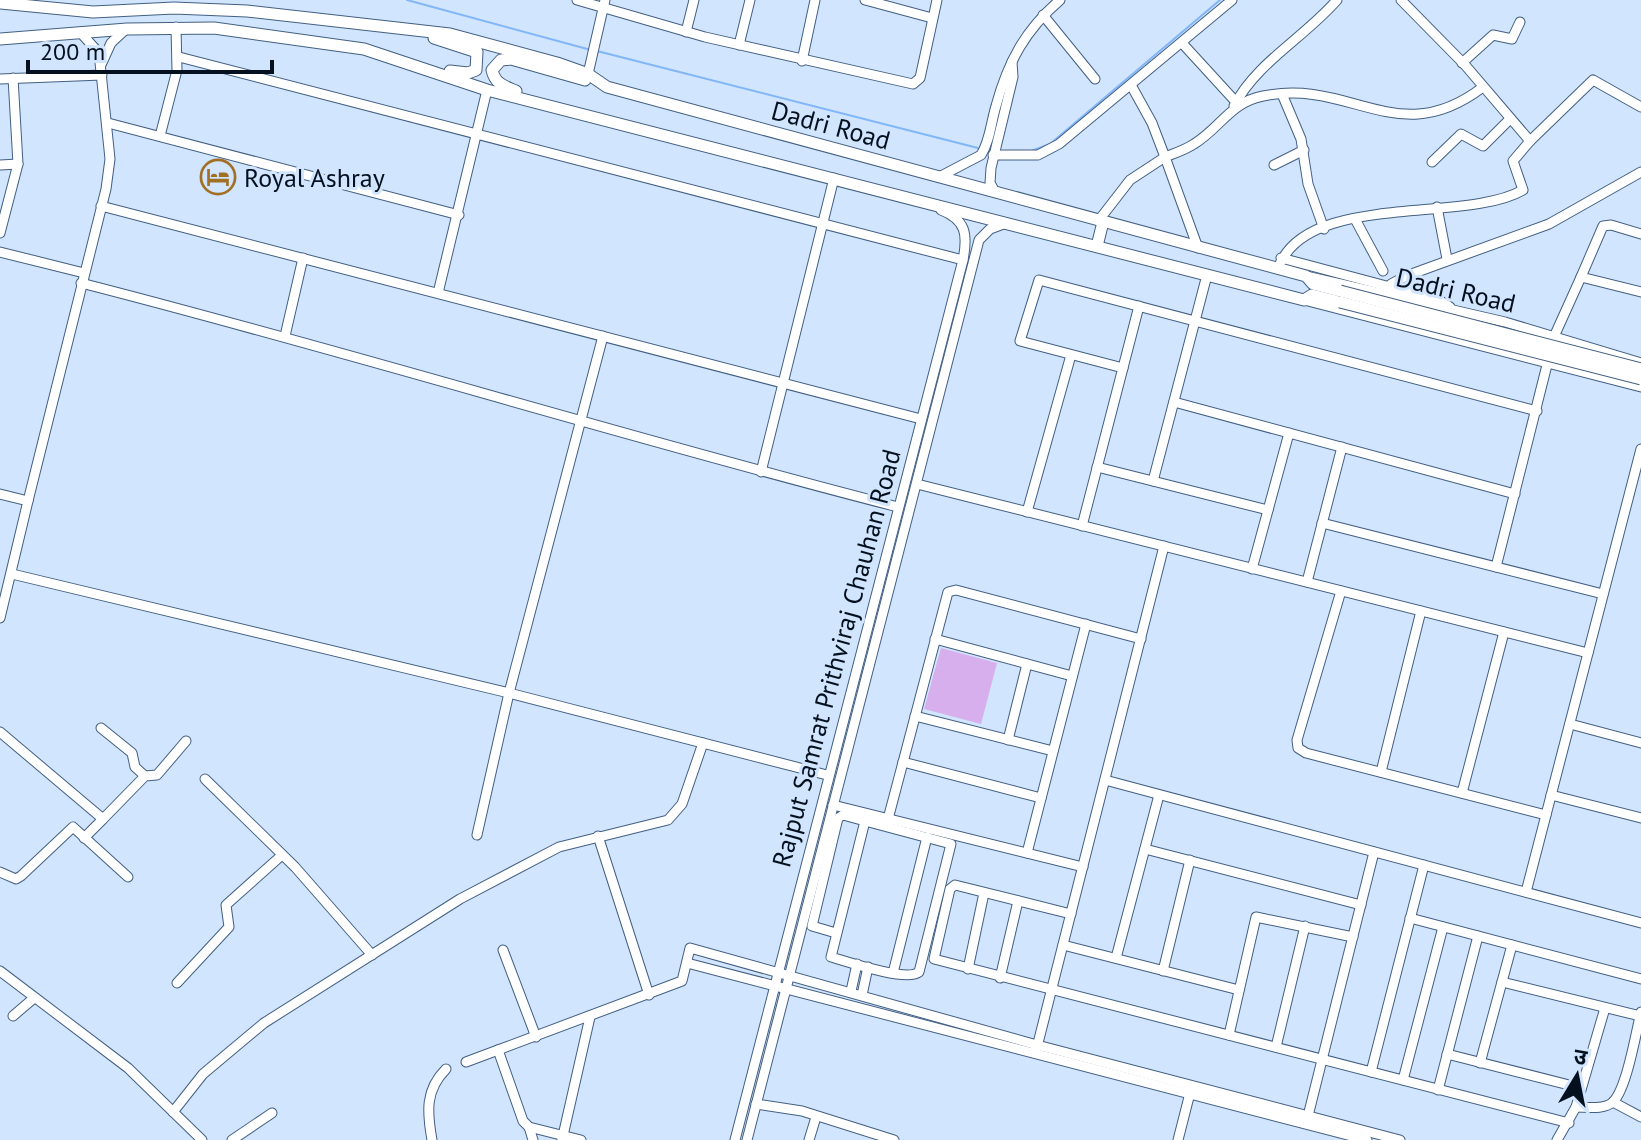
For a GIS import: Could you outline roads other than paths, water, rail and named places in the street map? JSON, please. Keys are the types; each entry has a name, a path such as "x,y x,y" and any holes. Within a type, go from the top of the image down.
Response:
{"main road":[{"name":"Dadri Road","path":"0,3 93,12 174,8 247,11 478,39 588,74 607,87 1198,248 1279,263 1306,276"},
{"path":"0,10 17,5"},
{"name":"Dadri Road","path":"0,39 26,34 176,27 291,37 364,49 487,90 1304,300"},
{"path":"0,31 26,34"},
{"path":"400,60 460,74 476,70 477,52 470,47 410,32"},
{"path":"550,104 499,84 492,70 495,64 511,59 607,87"},
{"path":"1097,246 1101,221"},
{"path":"1306,276 1313,284 1340,297 1641,379"},
{"path":"1304,300 1312,295 1340,297 1641,366"}],"street":[{"path":"31,6 54,0"},
{"path":"149,0 174,8"},
{"path":"577,0 604,3 686,32 802,61 917,83 937,0"},
{"path":"686,32 694,0"},
{"path":"739,45 750,0"},
{"path":"802,61 815,0"},
{"path":"865,0 932,18"},
{"path":"939,177 964,167 985,149 1004,74 1021,40 1060,0"},
{"path":"993,155 1038,155 1059,144 1232,0"},
{"path":"1101,221 1130,180 1165,157 1194,144 1235,104 1249,80 1314,26 1337,0"},
{"path":"1401,0 1462,63 1530,141"},
{"path":"588,74 604,3"},
{"path":"1043,15 1095,79"},
{"path":"1462,63 1493,35 1512,39 1520,22"},
{"path":"160,136 179,57 176,27"},
{"path":"102,70 111,43 127,29"},
{"path":"0,618 110,159 102,70 94,45 80,32"},
{"path":"1182,43 1235,104"},
{"path":"179,57 963,260"},
{"path":"995,192 990,183 993,155 1013,77 1012,62"},
{"path":"0,79 102,70"},
{"path":"0,233 18,164 13,78"},
{"path":"1455,311 1439,300 1390,286 1279,263 1300,239 1355,219 1493,202 1521,192 1523,183 1513,161 1593,80 1641,107"},
{"path":"1131,85 1152,123 1198,248"},
{"path":"1235,104 1264,95 1322,96 1382,111 1426,115 1461,104 1483,87"},
{"path":"438,293 487,90"},
{"path":"1282,94 1304,150 1308,184 1324,229"},
{"path":"1432,162 1461,134 1483,146 1510,119"},
{"path":"108,123 459,215"},
{"path":"1274,165 1304,150"},
{"path":"0,165 18,164"},
{"path":"1386,297 1390,286 1447,259 1549,224 1641,172"},
{"path":"761,472 834,178"},
{"path":"101,206 921,419"},
{"name":"Rajput Samrat Prithviraj Chauhan Road","path":"735,1140 827,775 963,260 965,227 960,219 931,206"},
{"path":"1437,207 1447,259"},
{"path":"1355,219 1383,271"},
{"name":"Rajput Samrat Prithviraj Chauhan Road","path":"747,1140 979,240 990,229 1013,224"},
{"path":"1496,567 1537,411 1553,336 1603,226 1611,225 1641,234"},
{"path":"0,252 761,472 898,507"},
{"path":"285,336 303,258"},
{"path":"1153,481 1207,275"},
{"name":"Dadri Road","path":"1306,276 1553,336 1641,366"},
{"path":"1581,277 1641,292"},
{"path":"1123,368 1020,341 1039,280 1537,411"},
{"name":"Dadri Road","path":"1304,300 1641,387"},
{"path":"1082,526 1139,306"},
{"path":"1477,345 1482,317"},
{"path":"477,835 509,693 603,336"},
{"path":"1027,512 1071,355"},
{"path":"1174,402 1515,494"},
{"path":"1252,569 1289,433"},
{"path":"1307,582 1342,447"},
{"path":"1526,892 1641,449"},
{"path":"1097,467 1268,510"},
{"path":"917,484 1588,653"},
{"path":"0,494 28,501"},
{"path":"1322,523 1603,594"},
{"path":"1036,1050 1164,546"},
{"path":"12,574 509,693 827,775"},
{"path":"888,819 944,599 956,590 1141,639"},
{"path":"1341,591 1297,740 1298,748 1546,815"},
{"path":"1381,772 1421,611"},
{"path":"1027,853 1086,624"},
{"path":"1462,793 1504,632"},
{"path":"935,639 1072,676"},
{"path":"1008,740 1027,664"},
{"path":"915,716 1053,751"},
{"path":"1570,724 1641,743"},
{"path":"101,728 132,753 135,767 145,776"},
{"path":"0,732 103,819"},
{"path":"84,838 145,776 157,775 186,741"},
{"path":"173,1112 203,1074 230,1049 301,997 516,867 559,847 657,825 677,812 703,743"},
{"path":"903,762 1041,798"},
{"path":"205,779 282,855 372,955"},
{"path":"1105,780 1641,923"},
{"path":"1116,958 1159,795"},
{"path":"1551,795 1641,818"},
{"path":"833,805 1083,867"},
{"path":"836,933 812,926 838,818 843,815 949,843 952,847 919,972 911,976 893,973 831,957 865,821"},
{"path":"0,872 16,879 21,876 70,828 128,877"},
{"path":"598,836 649,995"},
{"path":"893,973 927,837"},
{"path":"1145,849 1361,905"},
{"path":"1308,1120 1374,852"},
{"path":"177,983 229,927 226,905 282,855"},
{"path":"1163,971 1190,860"},
{"path":"1371,1072 1424,865"},
{"path":"1071,914 951,886 933,956 936,961 1000,978 1569,1123"},
{"path":"968,969 984,893"},
{"path":"1000,978 1018,901"},
{"path":"1229,1035 1256,917 1353,937"},
{"path":"1410,918 1641,979"},
{"path":"1276,1047 1305,926"},
{"path":"1403,1080 1443,927"},
{"path":"1438,1090 1478,936"},
{"path":"1063,945 1239,990"},
{"path":"1480,1063 1512,945"},
{"path":"466,1062 682,981 690,948 851,991 1036,1050"},
{"path":"503,950 536,1037"},
{"path":"687,963 1193,1092 1400,1140"},
{"path":"851,991 857,964"},
{"path":"862,995 868,967"},
{"path":"0,971 128,1068 202,1140"},
{"path":"1502,982 1640,1014 1624,1075 1613,1102 1606,1106 1576,1107"},
{"path":"13,1016 34,998"},
{"path":"1557,1140 1576,1107 1605,1008"},
{"path":"562,1138 590,1017"},
{"path":"498,1050 519,1113 529,1127 533,1140"},
{"path":"1447,1054 1581,1088"},
{"path":"432,1140 429,1093 434,1081 446,1069"},
{"path":"1181,1140 1193,1092"},
{"path":"1613,1102 1641,1117"},
{"path":"756,1104 814,1116 887,1139"},
{"path":"232,1140 272,1113"},
{"path":"809,1140 814,1116"},
{"path":"1308,1120 1367,1140"},
{"path":"529,1127 562,1138 581,1140"}],"waterway":[{"path":"407,0 591,50"},
{"path":"1031,151 1050,144 1220,0"},
{"path":"597,51 978,148"}],"place":[{"name":"Royal Ashray","path":"218,177"}]}
